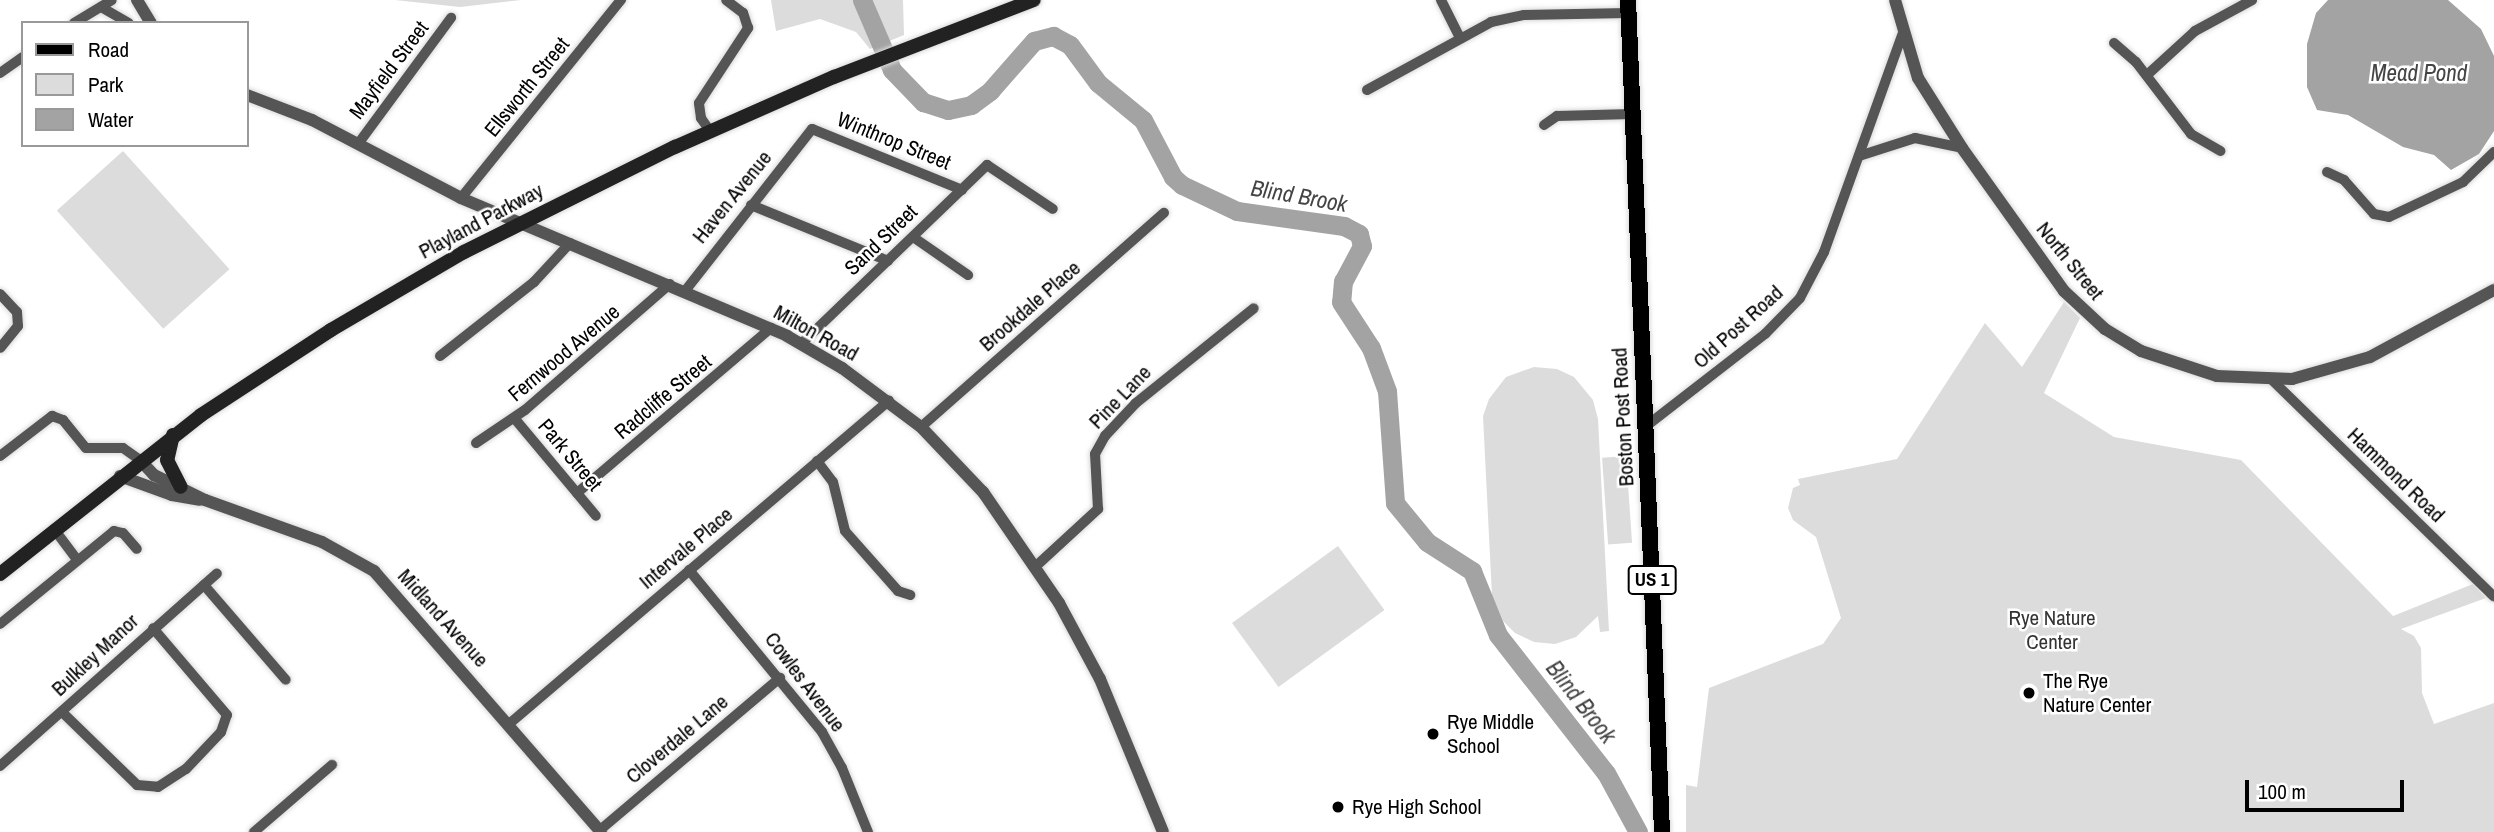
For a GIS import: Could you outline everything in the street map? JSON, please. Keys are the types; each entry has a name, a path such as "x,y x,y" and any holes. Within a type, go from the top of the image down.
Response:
{"main road":[{"name":"Playland Parkway","path":"0,573 173,435 320,337 520,222 710,131 861,66 1034,0"},
{"name":"Boston Post Road","path":"1628,6 1662,832"},
{"path":"173,435 167,460 181,487"}],"street":[{"path":"77,21 112,0"},
{"path":"136,0 150,21"},
{"name":"Ellsworth Street","path":"461,198 621,0"},
{"path":"710,131 701,118 699,103 748,28 743,13 726,0"},
{"path":"1441,0 1460,36"},
{"path":"1895,0 1902,34"},
{"path":"2147,75 2196,31 2252,0"},
{"path":"1367,90 1460,36 1491,22 1524,15 1628,6"},
{"path":"100,7 125,21"},
{"name":"Mayfield Street","path":"358,144 451,19"},
{"name":"North Street","path":"1902,34 1918,78 1962,148 2064,290 2105,329 2178,367 2217,376 2272,380 2312,375 2370,357 2494,290"},
{"name":"Old Post Road","path":"1645,427 1765,334 1800,298 1824,252 1902,34"},
{"path":"2114,43 2147,75 2191,134 2220,151"},
{"path":"0,74 21,58"},
{"name":"Milton Road","path":"248,95 312,120 461,198 771,328 802,343 889,401 921,427 968,473 1035,567 1100,679 1163,832"},
{"path":"1544,125 1557,116 1632,114"},
{"name":"Winthrop Street","path":"812,129 962,190"},
{"name":"Haven Avenue","path":"685,290 812,129"},
{"path":"1859,156 1915,138 1962,148"},
{"path":"2327,172 2349,184 2374,214 2389,217 2463,182 2494,152"},
{"name":"Sand Street","path":"802,343 987,165 1053,209"},
{"path":"751,205 888,261"},
{"name":"Brookdale Place","path":"921,427 1164,213"},
{"path":"912,237 968,275"},
{"path":"440,356 534,282 570,243"},
{"name":"Fernwood Avenue","path":"476,443 515,419 670,284"},
{"path":"0,294 17,312 18,326 0,348"},
{"name":"Pine Lane","path":"1035,567 1098,509 1095,454 1105,436 1136,403 1254,308"},
{"name":"Radcliffe Street","path":"577,493 771,328"},
{"name":"Hammond Road","path":"2272,380 2494,597"},
{"name":"Intervale Place","path":"509,724 889,401"},
{"path":"0,456 52,416 63,420 86,448 123,448 140,460"},
{"name":"Park Street","path":"515,419 596,516"},
{"name":"Midland Avenue","path":"140,460 154,475 205,500 322,541 374,571 600,831"},
{"path":"817,461 833,482 845,531 898,591 910,595"},
{"name":"Midland Avenue","path":"120,475 172,495 205,500"},
{"path":"54,529 77,560"},
{"path":"0,624 114,531 123,533 137,549"},
{"name":"Cowles Avenue","path":"689,570 822,732 842,768 868,832"},
{"name":"Bulkley Manor","path":"0,766 217,573"},
{"path":"204,585 286,680"},
{"path":"62,712 137,785 158,787 186,769 220,733 227,715 153,628"},
{"name":"Cloverdale Lane","path":"600,831 780,678"},
{"path":"254,832 332,765"}],"green space":[{"path":"395,0 521,0 460,7"},
{"path":"771,0 903,0 904,35 870,49 856,32 820,19 776,31"},
{"path":"123,151 229,269 163,329 57,211"},
{"name":"Rye Nature Center","path":"2064,302 2080,318 2044,393 2114,437 2241,460 2393,616 2473,584 2486,598 2401,629 2414,636 2421,648 2422,693 2434,724 2494,703 2494,832 1686,832 1686,785 1697,787 1709,688 1823,644 1841,618 1816,537 1793,520 1788,508 1793,488 1800,485 1798,479 1897,459 1985,323 2022,367"},
{"path":"1534,367 1557,369 1574,377 1593,400 1598,419 1609,631 1600,632 1598,616 1576,637 1555,644 1534,642 1515,633 1503,621 1492,596 1483,416 1489,399 1506,377"},
{"path":"1626,456 1632,543 1608,544 1602,458"},
{"path":"1338,546 1384,610 1278,687 1232,623"}],"water":[{"name":"Mead Pond","path":"2328,0 2448,0 2481,29 2494,56 2494,131 2479,154 2451,170 2434,155 2403,147 2348,115 2317,110 2307,87 2307,44 2316,13"}],"waterway":[{"name":"Blind Brook","path":"862,0 892,70 923,102 948,110 971,105 990,91 1034,41 1053,36 1070,45 1098,83 1143,120 1173,177 1182,185 1237,211 1344,226 1359,234 1362,246 1343,281 1341,302 1371,348 1387,391 1395,503 1427,542 1472,571 1498,635 1606,773 1638,832"}],"place":[{"name":"The Rye Nature Center","path":"2029,693"},
{"name":"Rye Middle School","path":"1433,734"},
{"name":"Rye High School","path":"1338,807"}]}
